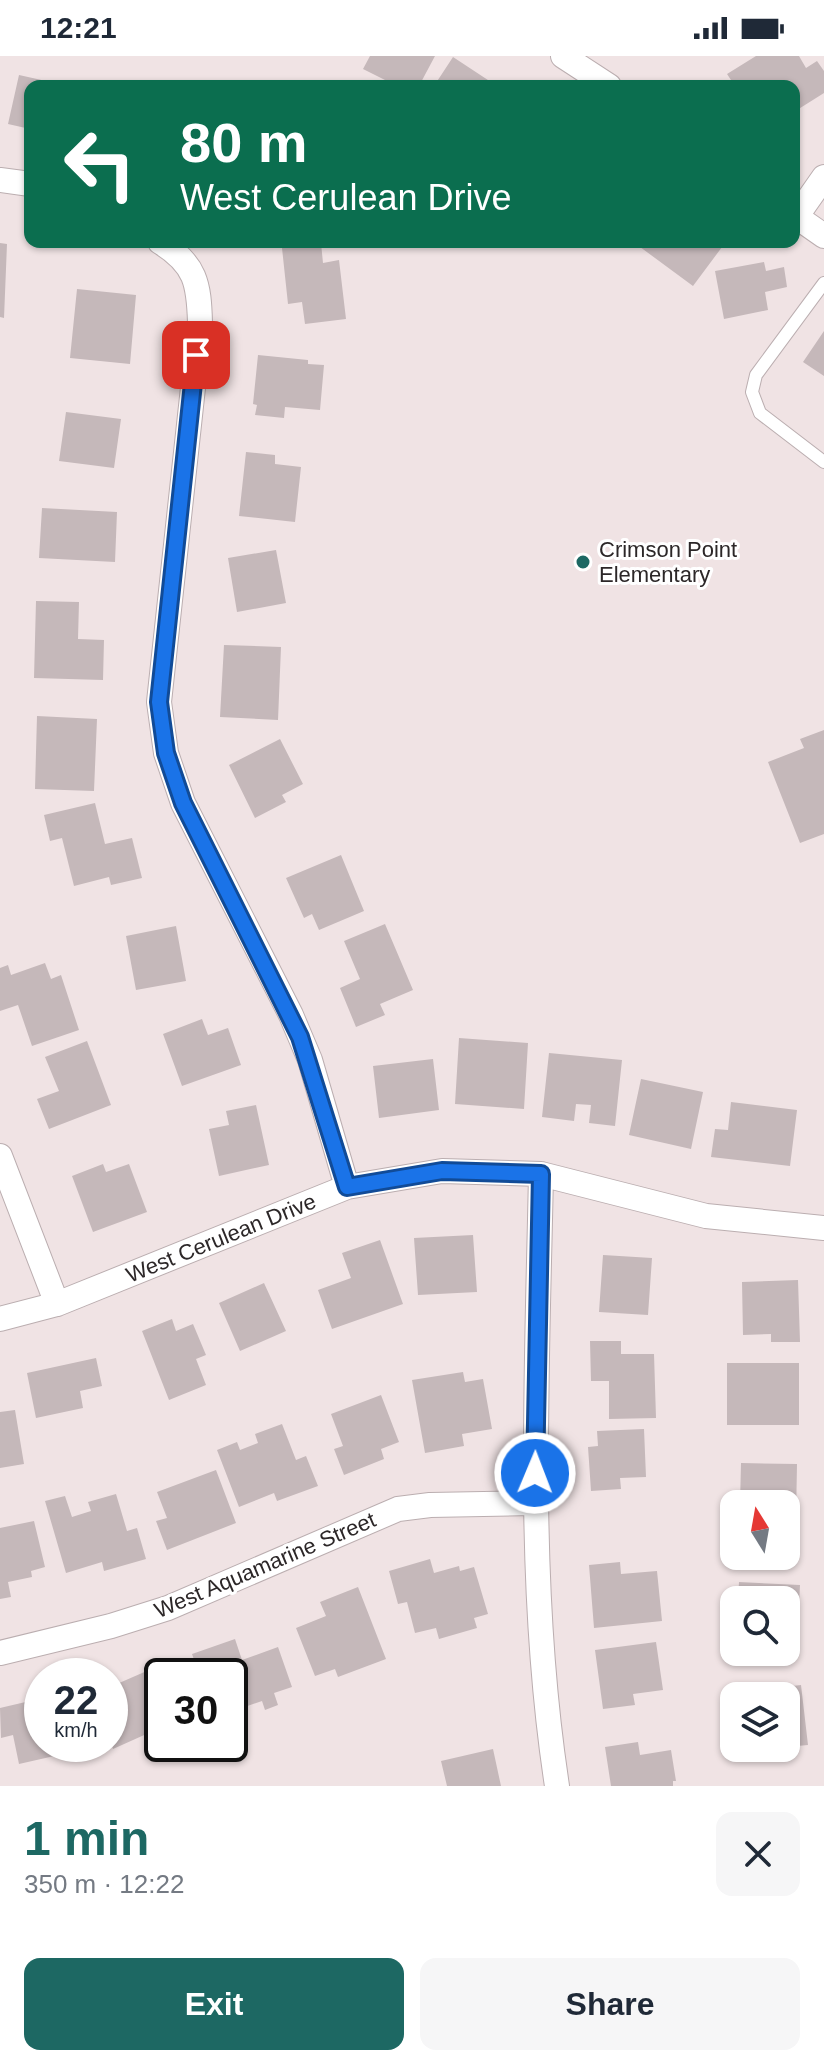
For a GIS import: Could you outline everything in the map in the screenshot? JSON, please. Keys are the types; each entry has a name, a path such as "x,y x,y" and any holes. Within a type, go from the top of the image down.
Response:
{"street":[{"path":"563,56 600,80"},
{"path":"800,209 824,177"},
{"path":"0,180 24,183"},
{"path":"800,219 824,236"},
{"path":"170,248 192,270 199,292 200,323 159,702 166,753 183,803 291,1015 310,1060 347,1187"},
{"path":"0,1156 57,1304"},
{"name":"West Cerulean Drive","path":"0,1319 57,1304 347,1187 442,1171 541,1174 706,1216 824,1228"},
{"path":"541,1174 534,1503 548,1727 557,1786"},
{"name":"West Aquamarine Street","path":"0,1653 111,1626 168,1608 398,1509 430,1505 534,1503"}],"lane":[{"path":"824,283 756,375 752,392 760,413 824,462"}],"building":[{"path":"370,56 435,56 422,80 385,80 363,69"},
{"path":"756,56 799,56 806,68 817,61 824,71 824,93 800,108 800,80 731,80 727,74"},
{"path":"453,57 488,80 438,80"},
{"path":"19,75 42,80 24,80 24,128 8,124"},
{"path":"0,243 7,244 4,318 0,317"},
{"path":"282,248 322,248 323,263 339,260 346,319 305,324 302,302 288,304"},
{"path":"641,248 721,248 693,286"},
{"path":"764,262 766,271 784,267 787,287 765,292 768,310 724,319 715,271"},
{"path":"77,289 136,295 130,364 70,358"},
{"path":"824,331 824,376 803,362"},
{"path":"258,355 308,360 308,364 324,365 320,410 285,407 284,418 255,415 257,405 253,404"},
{"path":"66,412 121,419 114,468 59,461"},
{"path":"246,452 275,455 275,464 301,467 295,522 239,516"},
{"path":"42,508 117,512 115,562 39,558"},
{"path":"276,550 286,603 237,612 228,558"},
{"path":"36,601 79,602 78,639 104,640 103,680 34,678"},
{"path":"224,645 281,647 278,720 220,717"},
{"path":"37,716 97,719 94,791 35,789"},
{"path":"824,730 824,834 800,843 768,762 804,748 800,739"},
{"path":"280,739 303,784 282,795 286,802 255,818 229,765"},
{"path":"95,803 105,844 132,838 142,878 111,885 109,877 74,886 62,838 50,841 44,815"},
{"path":"341,855 364,911 319,930 312,914 304,918 286,878"},
{"path":"385,924 413,990 380,1004 385,1015 356,1027 340,988 360,979 344,941"},
{"path":"176,926 186,981 136,990 126,936"},
{"path":"45,963 51,979 61,975 79,1030 32,1046 18,1005 0,1011 0,968 8,965 11,975"},
{"path":"202,1019 208,1035 228,1028 241,1065 182,1086 163,1034"},
{"path":"459,1038 528,1043 524,1109 455,1104"},
{"path":"87,1041 111,1105 49,1129 37,1099 59,1091 45,1057"},
{"path":"549,1053 622,1060 615,1126 589,1123 591,1105 576,1104 574,1121 542,1117"},
{"path":"433,1059 439,1110 379,1118 373,1066"},
{"path":"641,1079 703,1092 691,1149 629,1135"},
{"path":"731,1102 797,1110 790,1166 711,1157 715,1129 728,1130"},
{"path":"256,1105 269,1165 219,1176 209,1129 229,1125 226,1111"},
{"path":"103,1164 106,1172 129,1164 147,1212 93,1232 72,1176"},
{"path":"473,1235 477,1292 418,1295 414,1238"},
{"path":"380,1240 403,1304 332,1329 318,1290 351,1278 342,1253"},
{"path":"603,1255 652,1258 648,1315 599,1312"},
{"path":"798,1280 800,1342 771,1342 771,1334 743,1335 742,1282"},
{"path":"264,1283 286,1331 240,1351 219,1303"},
{"path":"172,1319 176,1331 193,1324 206,1355 196,1359 206,1385 169,1400 142,1331"},
{"path":"590,1341 621,1341 621,1354 654,1354 656,1418 609,1419 609,1381 591,1381"},
{"path":"96,1358 102,1386 80,1391 83,1408 36,1418 27,1373"},
{"path":"727,1363 799,1363 799,1425 727,1425"},
{"path":"463,1372 465,1382 483,1379 492,1429 462,1434 464,1446 425,1453 412,1380"},
{"path":"381,1395 399,1442 381,1449 384,1459 344,1475 334,1449 343,1446 331,1414"},
{"path":"15,1410 24,1464 0,1468 0,1412"},
{"path":"282,1424 296,1460 306,1456 318,1486 277,1501 274,1493 239,1507 217,1450 237,1442 240,1450 258,1443 255,1434"},
{"path":"644,1429 646,1477 620,1478 621,1489 591,1491 588,1447 598,1446 597,1431"},
{"path":"741,1463 797,1464 797,1490 740,1490"},
{"path":"216,1470 236,1523 167,1550 156,1521 167,1518 157,1492"},
{"path":"116,1494 127,1531 137,1528 146,1559 104,1571 102,1562 66,1573 45,1501 65,1496 72,1517 91,1511 88,1502"},
{"path":"34,1521 45,1567 31,1571 32,1577 8,1582 11,1597 0,1599 0,1528"},
{"path":"430,1559 434,1573 459,1566 460,1571 474,1567 488,1614 474,1618 477,1628 439,1639 436,1628 415,1633 407,1602 398,1604 389,1571"},
{"path":"620,1562 621,1574 657,1571 662,1621 594,1628 589,1565"},
{"path":"739,1582 800,1585 800,1586 739,1586"},
{"path":"358,1587 386,1659 338,1677 335,1669 315,1676 296,1628 326,1616 320,1602"},
{"path":"235,1639 241,1658 193,1658 192,1654"},
{"path":"656,1642 663,1690 633,1694 635,1705 603,1709 595,1650"},
{"path":"278,1647 292,1687 274,1693 278,1705 265,1710 262,1701 248,1706 248,1658"},
{"path":"144,1672 144,1735 128,1742 128,1679"},
{"path":"800,1685 808,1745 800,1746"},
{"path":"24,1702 24,1762 28,1762 19,1764 13,1735 1,1738 0,1708"},
{"path":"638,1742 640,1755 671,1750 676,1781 673,1781 673,1786 611,1786 605,1747"},
{"path":"493,1749 501,1786 447,1786 441,1761"}],"place":[{"name":"Crimson Point Elementary","path":"583,562"}],"route":[{"path":"196,355 159,702 166,753 183,803 291,1015 310,1060 347,1187 442,1171 541,1174 535,1473"}]}
